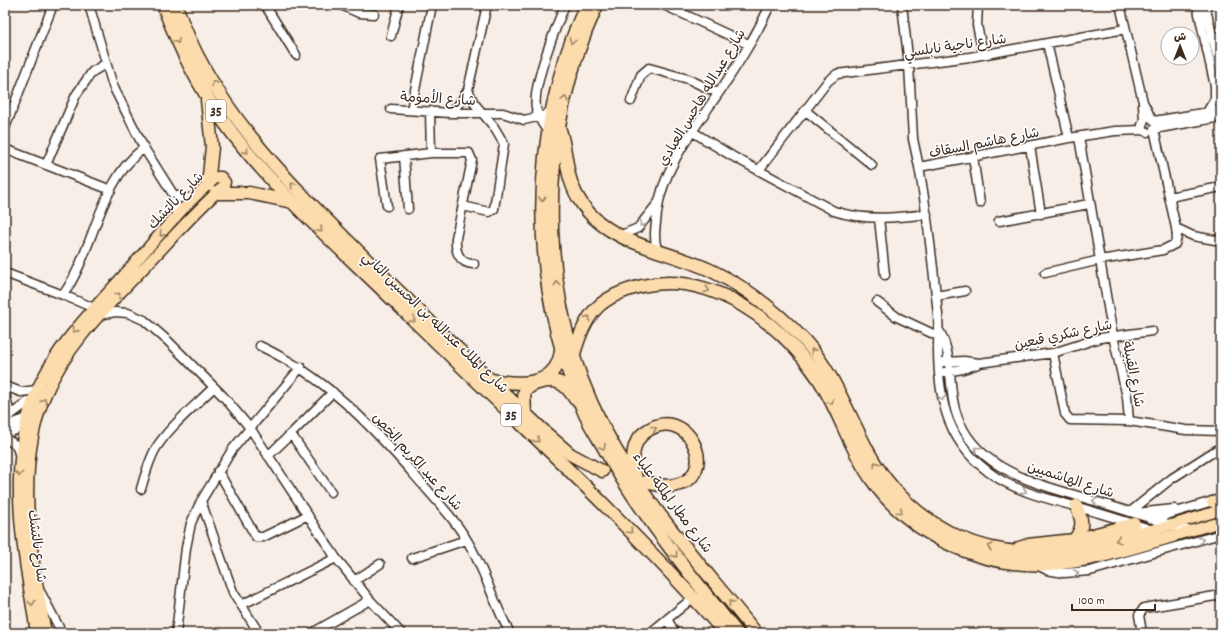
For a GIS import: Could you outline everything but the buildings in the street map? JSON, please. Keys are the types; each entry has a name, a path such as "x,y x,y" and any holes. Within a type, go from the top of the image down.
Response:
{"highway":[{"name":"شارع الملك عبدالله بن الحسين الثاني","path":"163,5 185,59 206,95 238,141 293,202 618,519 694,597 725,633"},
{"name":"شارع الملك عبدالله بن الحسين الثاني","path":"176,5 190,42 223,99 265,153 329,222 490,380 564,449 602,471"},
{"name":"شارع مطار الملكة علياء","path":"586,5 569,47 553,107 552,239 562,308 574,354 591,402 615,449 756,633"},
{"name":"شارع مطار الملكة علياء","path":"597,5 573,68 554,130 543,190 543,237 548,286 561,347 584,413 616,470 642,510 677,558 737,633"},
{"path":"206,95 212,134 212,189 250,192 293,202"},
{"path":"554,130 563,142 567,172 576,194 594,218 619,236 704,267 737,284 765,304 792,328 825,367 840,393 869,454 888,480 908,503 938,526 958,537 978,544 1013,551 1052,553 1074,551 1154,525"},
{"path":"574,354 580,332 589,316 606,301 628,290 655,284 676,284 697,287 732,299 770,325 806,361 826,392 852,447 875,484 905,516 945,543 986,559 1038,565 1087,560 1173,530"},
{"path":"490,380 523,383 548,376 558,366 561,347"},
{"path":"525,413 523,398 525,391 531,386 547,382 556,382 564,385 584,413"},
{"path":"668,426 680,430 690,436 698,453 696,468 688,478 676,485 669,486 642,484 633,457 635,447 642,435 653,428 668,426"},
{"path":"875,484 888,480"},
{"path":"1074,540 1081,531 1082,524 1082,518 1076,506"},
{"path":"1013,551 1028,545 1074,540 1132,516"}],"main road":[{"name":"شارع نالتشك","path":"40,632 19,519 18,485 20,457 31,423 54,377 96,312 195,197 212,189"},
{"name":"شارع نالتشك","path":"40,632 37,584 28,511 31,423 34,394 64,343 96,312 212,189"},
{"path":"1173,530 1221,510"},
{"path":"1154,525 1173,530 1190,531 1221,522"}],"street":[{"path":"5,128 53,5"},
{"path":"89,5 105,64 126,115 144,148 173,194 176,203 176,218"},
{"path":"265,5 296,55"},
{"path":"341,5 359,13 374,14"},
{"path":"391,36 399,5"},
{"path":"411,110 432,5"},
{"path":"450,113 460,103 468,90 487,5"},
{"path":"554,130 538,117 536,103 537,91 551,40 565,5"},
{"path":"664,5 680,8 748,44"},
{"name":"شارع عبدالله هاجس العبادي","path":"657,249 654,235 658,203 672,166 748,44 770,5"},
{"path":"902,5 909,65 913,139 919,167"},
{"path":"978,5 977,25 983,54"},
{"path":"1045,273 1100,260 1172,246 1177,237 1158,149 1149,125 1120,5"},
{"path":"1197,5 1213,37 1216,93 1215,99 1207,112"},
{"path":"1206,5 1221,73"},
{"name":"شارع ناجية نابلسي","path":"759,170 828,81 837,74 983,54 1125,29"},
{"path":"1047,43 1069,138"},
{"path":"46,165 76,95 92,72 105,64"},
{"path":"631,101 642,72 649,68 688,79 718,93"},
{"path":"462,206 489,212 493,211 495,207 504,147 497,132 468,90"},
{"path":"538,117 546,115 553,107"},
{"name":"شارع الأمومة","path":"391,109 450,113 503,113 524,120 538,117"},
{"name":"شارع هاشم السقاف","path":"927,214 919,167 1069,138 1149,125 1221,110"},
{"path":"430,111 431,154"},
{"path":"806,111 872,165"},
{"name":"شارع هاشم السقاف","path":"1149,125 1221,116"},
{"path":"693,132 716,147 834,211 853,216 879,218 927,214"},
{"name":"شارع القبيلة","path":"1079,137 1089,204 1127,396 1130,421"},
{"path":"1030,146 1041,214"},
{"path":"63,295 75,275 111,190 124,167 144,148"},
{"path":"5,149 111,190"},
{"path":"387,206 379,160 383,158 464,151 471,154 471,162 456,238 457,252 464,261 474,264"},
{"path":"404,156 408,209"},
{"path":"973,157 980,203"},
{"path":"1169,197 1221,187"},
{"path":"173,194 179,198 187,199 195,197"},
{"name":"شارع عبدالله هاجس العبادي","path":"619,236 638,228 658,203"},
{"path":"999,221 1089,204"},
{"name":"شارع الهاشميين","path":"927,214 940,336 939,372 942,399 948,421 959,443 970,456 984,468 1009,484 1034,495 1076,506 1132,516"},
{"path":"879,218 885,275"},
{"path":"1176,228 1193,236 1221,241"},
{"path":"5,273 63,295 96,312 128,313 144,320 214,387 250,428 336,558 370,600 401,633"},
{"path":"936,296 965,291"},
{"path":"877,302 897,317 940,336"},
{"name":"شارع شكري قبعين","path":"939,363 979,363 1053,352 1086,342 1114,336 1152,331"},
{"name":"شارع الهاشميين","path":"940,336 948,362 953,403 959,422 969,440 982,453 1004,468 1036,484 1132,516 1154,525"},
{"name":"شارع عبد الكريم الخص","path":"260,346 301,367 333,392 381,437 440,504 466,540 480,566 510,633"},
{"path":"1053,352 1064,409 1068,419 1078,421 1130,421 1186,430 1221,430"},
{"name":"شارع شكري قبعين","path":"939,372 963,369 979,363"},
{"path":"176,633 186,548 191,523 201,501 218,471 250,428 301,367"},
{"path":"5,386 21,392 34,394"},
{"path":"141,489 157,446 214,387"},
{"path":"268,456 333,392"},
{"path":"5,393 7,417"},
{"path":"7,417 34,394"},
{"path":"5,426 31,423"},
{"path":"5,434 31,423"},
{"path":"292,434 331,492"},
{"path":"5,438 16,445 20,457"},
{"path":"1132,516 1171,479 1221,447"},
{"path":"218,471 256,537 263,537 308,515"},
{"path":"201,501 227,576 241,605 259,633"},
{"path":"1132,516 1189,508 1218,501"},
{"path":"1154,525 1189,508"},
{"path":"1038,565 1047,570 1064,573 1090,571 1221,534"},
{"path":"412,558 466,540"},
{"path":"241,605 336,558"},
{"path":"354,581 380,564"},
{"path":"37,584 62,633"},
{"path":"1142,633 1139,615 1144,608 1221,595"},
{"path":"650,633 694,597"},
{"path":"312,633 370,600"},
{"path":"667,619 675,633"}]}
